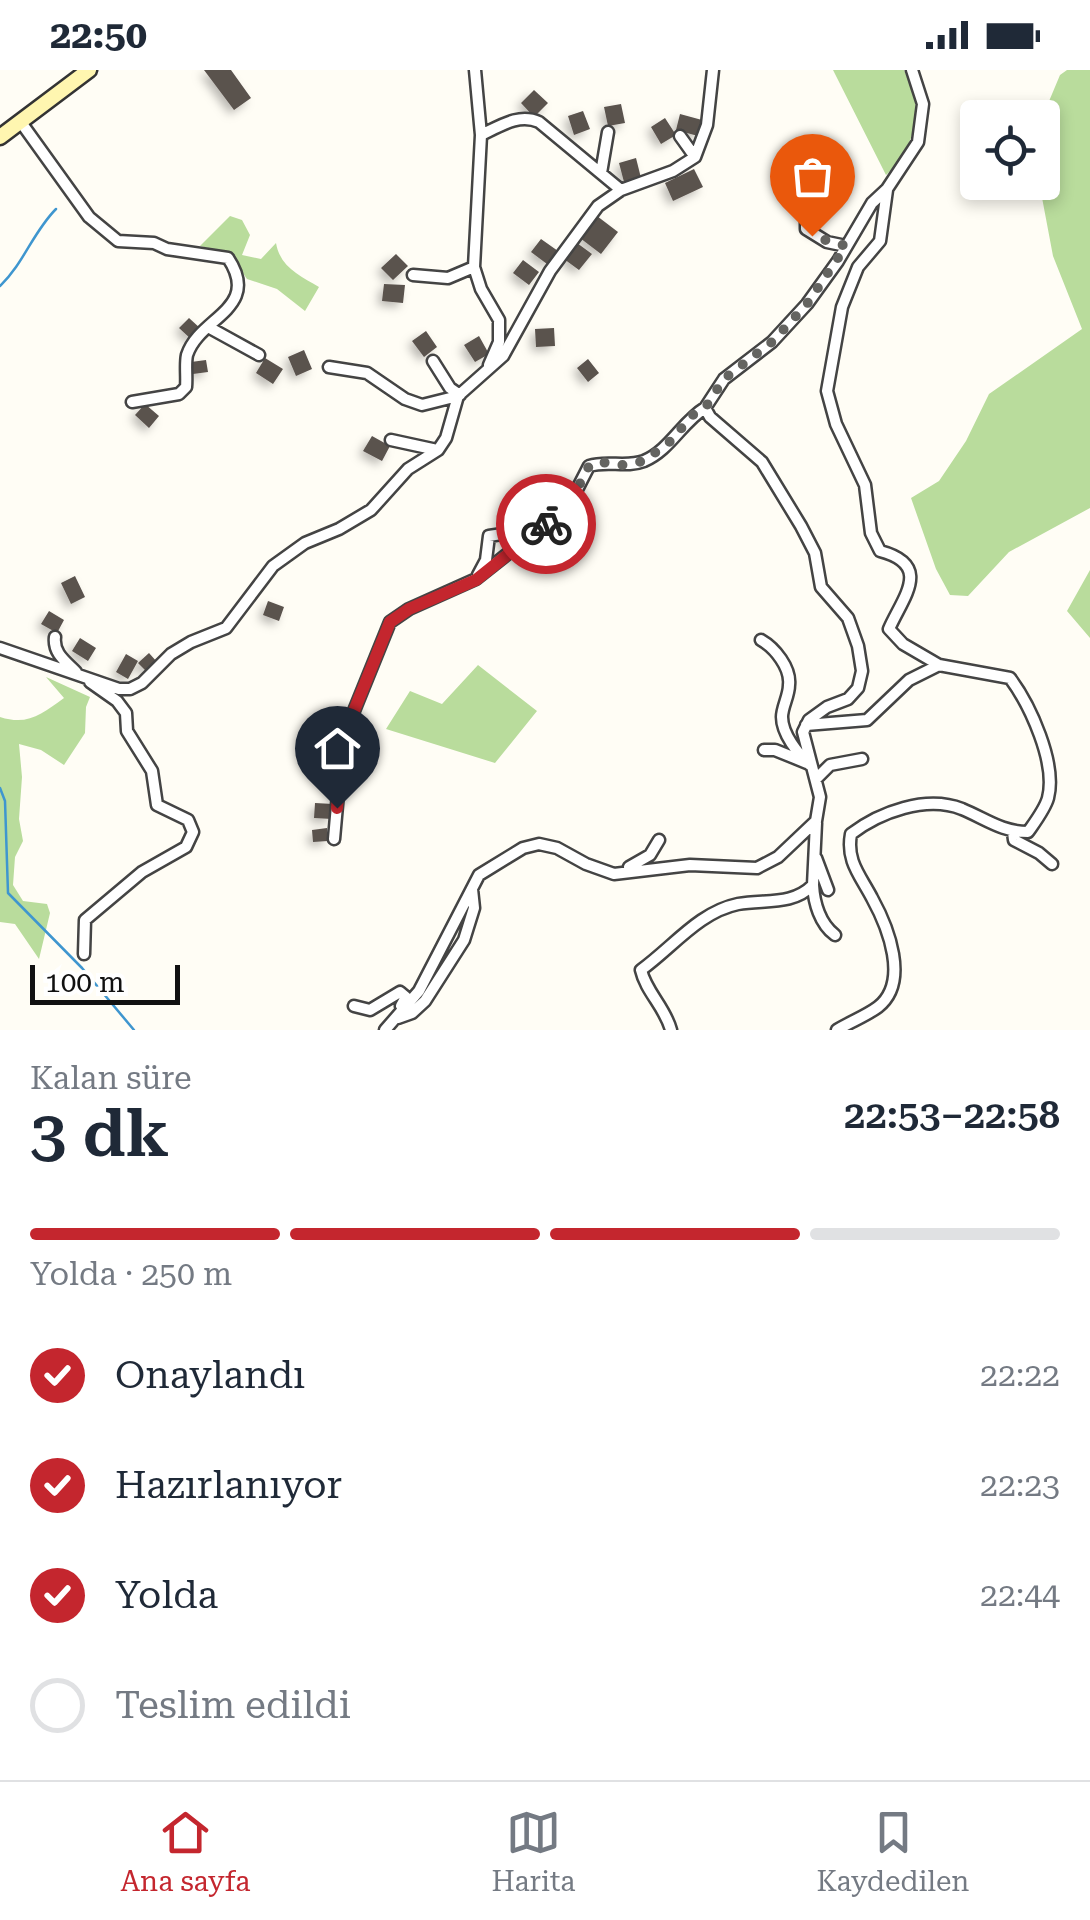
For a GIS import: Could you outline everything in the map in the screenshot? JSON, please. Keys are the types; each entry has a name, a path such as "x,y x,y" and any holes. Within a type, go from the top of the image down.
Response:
{"street":[{"path":"0,137 89,70"},
{"path":"474,70 481,135 474,267 481,289 499,320 499,342 484,374"},
{"path":"330,367 367,372 405,398 422,404 459,395 503,356 550,271 598,206 621,190 672,171 695,157 707,124 713,70"},
{"path":"334,840 343,738 390,622 409,609 476,580 569,505 589,466 644,461 672,440 691,416 705,408 724,379 772,342 807,304 872,203 887,189 918,142 923,104 912,70"},
{"path":"481,135 511,120 528,117 621,190"},
{"path":"20,121 88,217 118,240 228,258 239,274 239,291 195,341 187,356 186,386 179,394 132,402"},
{"path":"601,174 608,132"},
{"path":"680,136 695,157"},
{"path":"837,1030 881,1005 894,983 895,960 874,902 853,866 848,850 851,834 872,818 910,807 950,806 1013,832 1028,832 1048,799 1050,778 1043,743 1023,695 1010,678 939,665 903,644 889,629 912,588 908,566 897,555 880,551 872,533 866,485 836,424 827,391 842,307 858,267 880,241 887,189"},
{"path":"837,196 815,200 806,218 806,228 826,242 846,246"},
{"path":"414,275 448,278 474,267"},
{"path":"210,328 259,355"},
{"path":"433,361 459,395"},
{"path":"0,648 119,688 130,689 142,683 171,654 226,628 272,566 305,543 371,510 408,469 438,450 446,438 459,395"},
{"path":"705,408 762,462 815,553 822,588 848,618 858,646 862,671 858,688 848,699 808,720 804,732 820,798 813,885 820,914 836,936"},
{"path":"391,440 438,450"},
{"path":"476,580 486,560 489,536 544,526"},
{"path":"56,636 58,656 117,701 126,713 127,731 152,771 156,805 188,820 193,832 186,847 142,872 85,920 84,954"},
{"path":"761,640 771,646 788,671 790,682 782,716 789,738 813,771"},
{"path":"806,725 867,720 909,680 939,665"},
{"path":"764,750 775,750 813,771 862,759"},
{"path":"391,1024 419,991 479,874 523,848 539,844 558,848 614,874 690,865 757,868 778,857 816,821"},
{"path":"1013,832 1014,840 1052,864"},
{"path":"614,874 650,855 659,840"},
{"path":"814,853 828,890"},
{"path":"671,1030 658,999 644,984 641,970 710,914 738,904 774,902 804,894 813,885"},
{"path":"391,1024 425,1001 464,940 474,908 472,887"},
{"path":"354,1006 370,1010 400,992 406,997 391,1024"}],"green space":[{"path":"833,70 904,70 914,97 915,121 905,151 886,175"},
{"path":"1067,70 1090,70 1090,508 1009,552 968,596 950,595 936,569 911,498 939,481 966,441 989,394 1082,329 1053,256 1042,200 1060,200 1060,100 1050,100 1060,75"},
{"path":"230,216 242,220 250,235 242,255 261,259 276,243 286,265 319,287 305,311 277,289 247,279 229,253 200,246"},
{"path":"1090,570 1090,638 1067,611"},
{"path":"478,665 537,711 495,763 386,729 410,691 442,704"},
{"path":"46,677 90,697 85,733 64,765 41,750 19,744 19,819 23,841 15,857 13,885 23,901 47,904 50,913 39,959 15,924 0,922 0,717 27,719 64,698"}],"building":[{"path":"204,70 231,70 251,98 234,110"},
{"path":"534,90 548,103 534,117 521,103"},
{"path":"621,104 625,123 608,126 604,107"},
{"path":"583,111 590,129 574,135 568,116"},
{"path":"680,114 702,120 698,136 676,130"},
{"path":"665,118 676,135 661,144 651,127"},
{"path":"636,158 641,178 624,182 619,163"},
{"path":"694,169 703,187 673,201 665,183"},
{"path":"597,216 618,232 601,254 580,238"},
{"path":"541,239 558,251 547,264 531,252"},
{"path":"577,243 592,254 579,270 564,259"},
{"path":"396,254 408,266 393,280 381,268"},
{"path":"523,260 539,272 529,285 513,273"},
{"path":"384,284 405,285 403,303 382,301"},
{"path":"189,318 201,329 192,340 179,328"},
{"path":"554,328 555,346 536,347 535,329"},
{"path":"426,331 437,347 424,357 412,341"},
{"path":"479,336 489,354 475,362 464,345"},
{"path":"304,350 312,369 296,376 288,357"},
{"path":"265,358 283,369 273,384 256,373"},
{"path":"588,359 599,373 588,382 577,368"},
{"path":"206,360 208,372 193,374 191,362"},
{"path":"145,404 159,416 149,428 135,415"},
{"path":"372,436 390,446 382,461 363,451"},
{"path":"75,576 85,597 71,604 61,583"},
{"path":"268,601 284,607 279,621 263,615"},
{"path":"49,611 64,620 57,633 41,624"},
{"path":"80,638 96,648 88,661 72,651"},
{"path":"149,653 157,662 147,672 138,663"},
{"path":"126,654 138,661 128,679 116,672"},
{"path":"315,803 333,804 332,819 314,818"},
{"path":"327,828 328,841 313,842 312,830"}],"waterway":[{"path":"0,286 56,209"},
{"path":"0,788 5,801 8,893 82,968 134,1030"}],"way so far":[{"path":"546,524 569,505 589,466 600,462 623,465 644,461 655,454 691,416 705,408 724,379 772,342 807,304 846,246 812,236"}],"route":[{"path":"337,808 343,738 390,622 409,609 476,580 546,524"}]}
